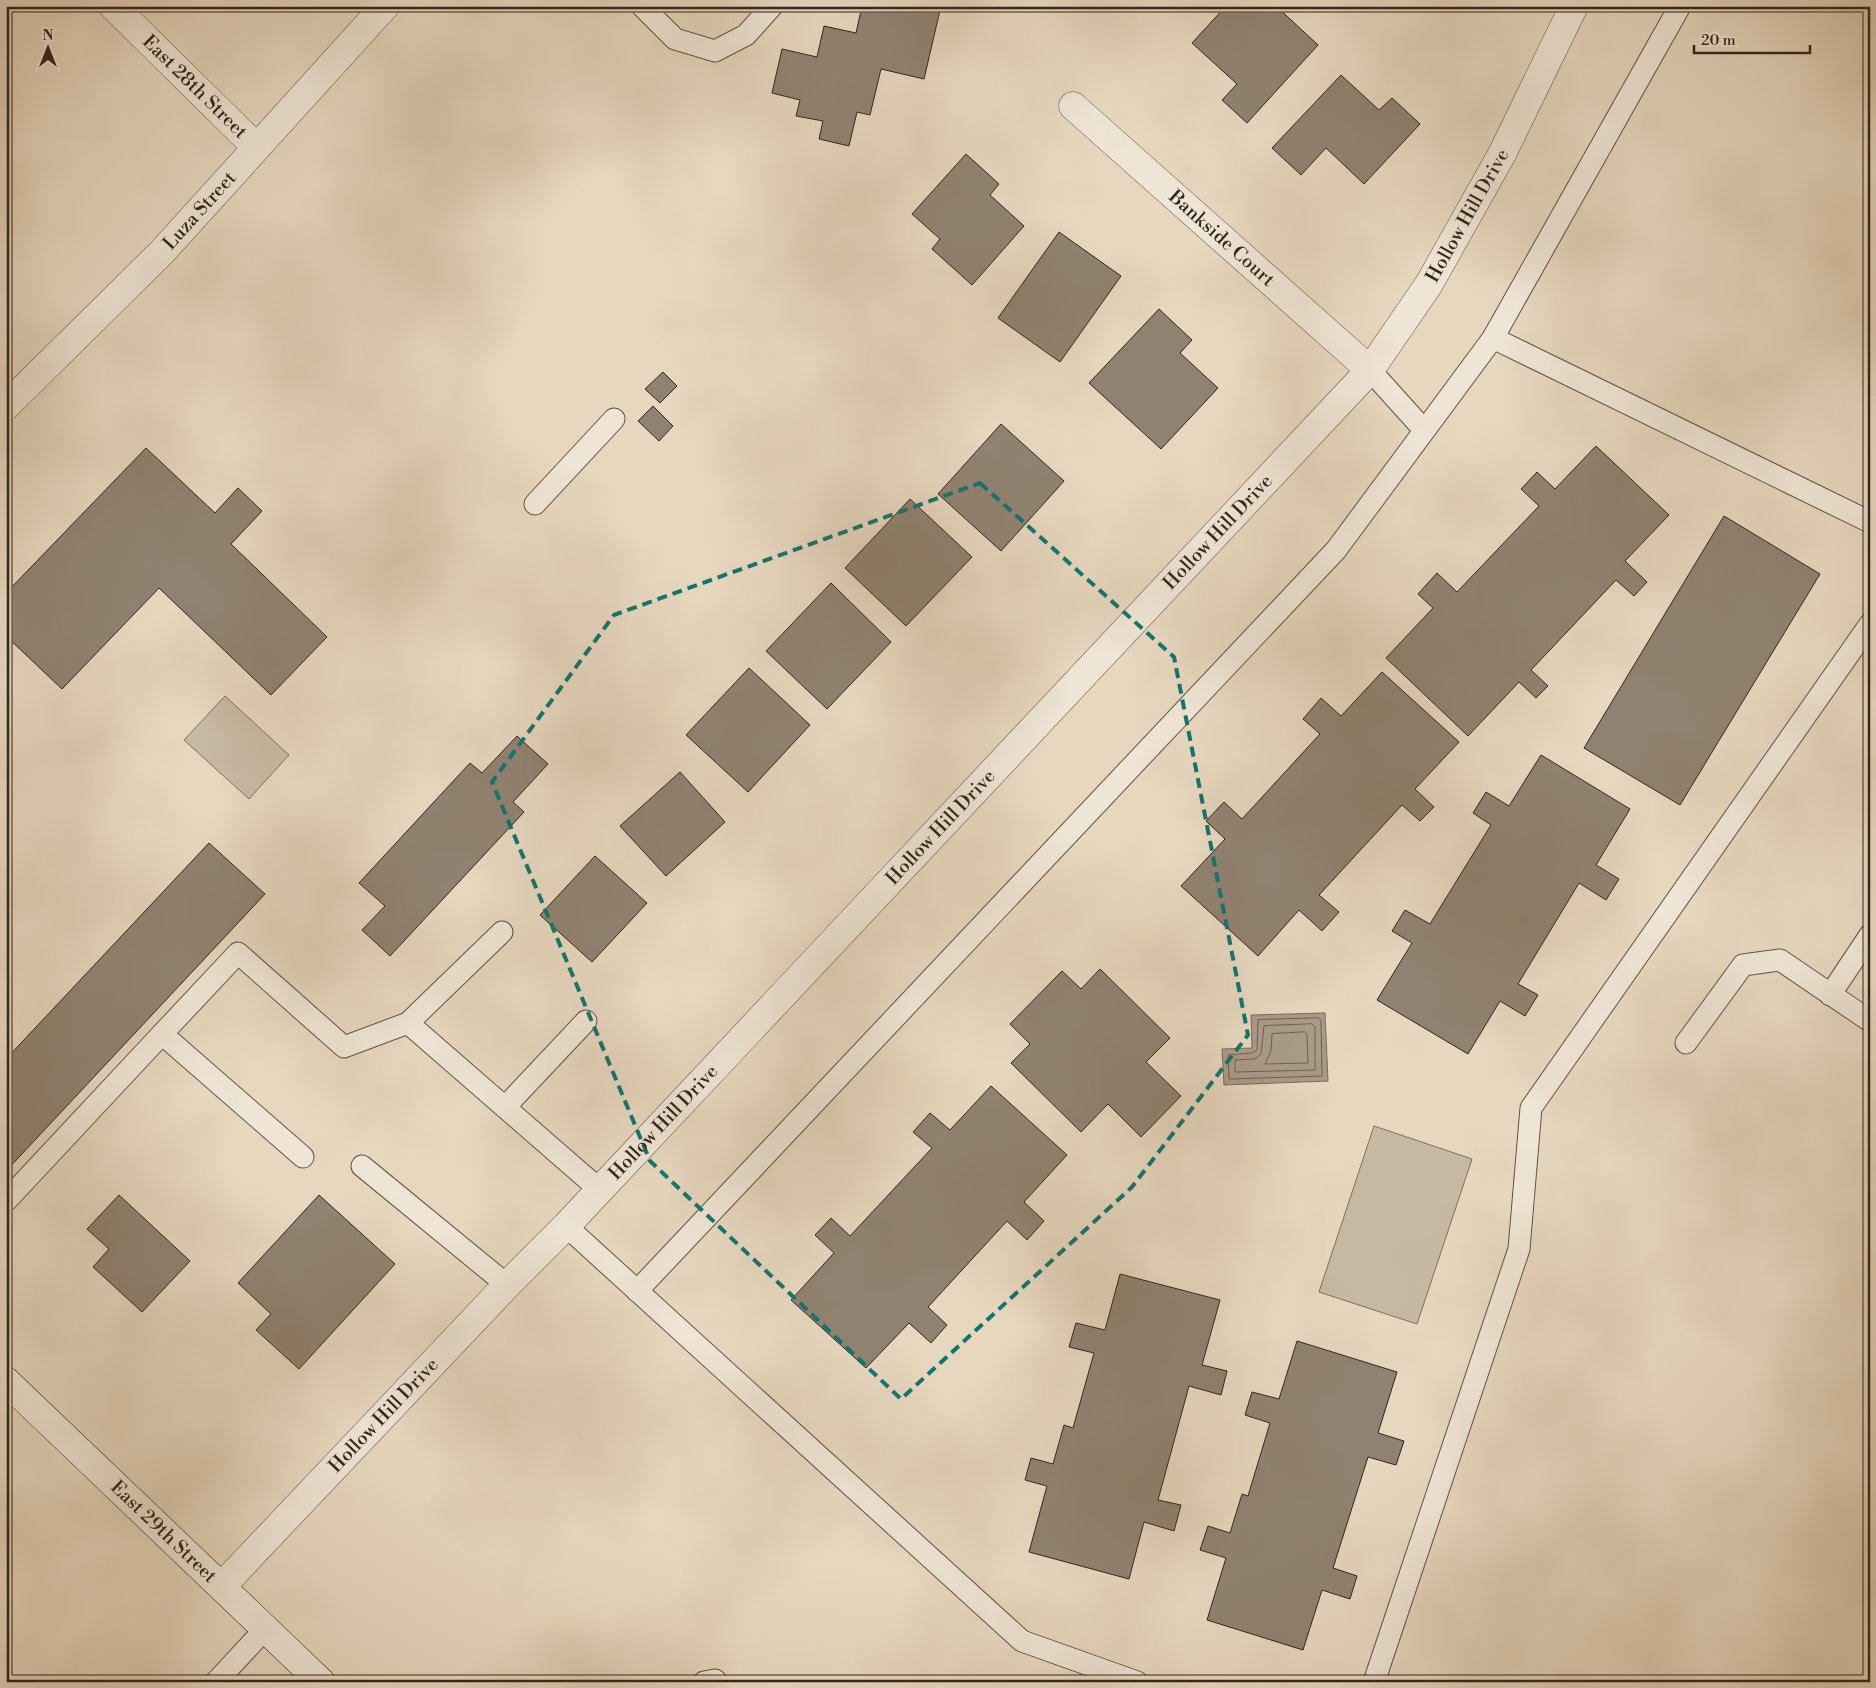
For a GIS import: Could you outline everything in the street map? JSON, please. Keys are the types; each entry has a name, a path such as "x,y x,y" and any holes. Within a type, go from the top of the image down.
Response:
{"street":[{"name":"East 28th Street","path":"112,6 256,147"},
{"name":"Luza Street","path":"6,406 162,252 385,6"},
{"name":"Hollow Hill Drive","path":"222,1586 506,1285 600,1190 1370,370 1429,284 1487,180 1574,6"},
{"name":"Bankside Court","path":"1073,106 1370,370"},
{"name":"East 29th Street","path":"6,1381 321,1682"}],"lane":[{"path":"642,6 674,39 715,51 746,35 772,6"},
{"path":"637,1290 1336,550 1493,338 1680,6"},
{"path":"1493,338 1870,522"},
{"path":"1370,370 1424,430"},
{"path":"536,504 614,419"},
{"path":"1374,1682 1519,1249 1531,1108 1870,624"},
{"path":"6,1202 238,953 344,1047 408,1023 502,932"},
{"path":"1830,995 1870,935"},
{"path":"1686,1044 1742,965 1780,960 1870,1020"},
{"path":"505,1107 586,1021"},
{"path":"408,1023 600,1190"},
{"path":"162,1034 303,1157"},
{"path":"362,1166 506,1285"},
{"path":"566,1226 1022,1641 1137,1682"},
{"path":"216,1682 266,1628"},
{"path":"704,1682 715,1680 717,1682"}],"highlighted area":[{"path":"980,483 1174,657 1248,1035 1132,1187 901,1399 650,1161 492,782 614,615"}],"shaded area":[{"path":"225,696 289,755 249,799 184,740"},
{"path":"1374,1126 1472,1159 1417,1324 1319,1292"}],"water":[{"path":"1325,1013 1328,1081 1224,1085 1222,1049 1252,1048 1251,1015"}],"building":[{"path":"862,6 941,6 924,79 881,69 870,115 857,112 849,146 819,139 823,121 796,116 800,100 772,93 782,49 817,57 824,26 856,33"},
{"path":"1226,6 1276,6 1318,45 1247,123 1222,100 1237,84 1192,43"},
{"path":"1341,75 1379,110 1392,98 1420,124 1364,184 1326,148 1301,175 1272,148"},
{"path":"966,154 999,184 990,195 1024,226 972,285 932,249 940,239 912,214"},
{"path":"1059,232 1121,276 1060,362 998,318"},
{"path":"1159,309 1192,340 1180,353 1218,388 1161,449 1089,383"},
{"path":"663,372 677,386 660,403 645,389"},
{"path":"653,406 673,426 659,441 638,421"},
{"path":"1001,424 1064,481 1001,551 938,494"},
{"path":"1596,446 1669,515 1625,561 1647,582 1634,596 1616,580 1531,670 1548,686 1536,698 1519,682 1468,736 1386,658 1433,608 1418,594 1437,573 1457,592 1539,506 1521,489 1537,472 1555,489"},
{"path":"146,448 215,513 238,488 262,511 231,544 327,637 271,695 159,588 62,689 6,636 6,593"},
{"path":"910,499 972,557 906,626 845,568"},
{"path":"1724,516 1820,574 1680,805 1584,748"},
{"path":"831,583 891,642 827,709 766,651"},
{"path":"749,668 810,725 748,792 686,735"},
{"path":"1382,672 1459,742 1415,789 1434,807 1420,821 1402,805 1319,895 1339,912 1322,931 1299,910 1258,956 1181,886 1225,839 1206,821 1224,802 1242,819 1320,734 1303,719 1321,698 1341,716"},
{"path":"517,736 548,764 513,802 524,812 390,956 362,930 385,906 359,883 470,763 482,773"},
{"path":"1541,755 1630,809 1596,865 1619,879 1606,900 1579,883 1518,984 1538,995 1525,1016 1500,1001 1468,1054 1377,1000 1412,943 1392,931 1405,910 1430,924 1491,825 1473,813 1486,792 1509,806"},
{"path":"680,772 725,822 666,876 620,826"},
{"path":"209,843 265,894 6,1171 6,1059"},
{"path":"595,856 647,903 592,962 540,915"},
{"path":"1100,969 1170,1038 1146,1062 1181,1096 1141,1137 1108,1104 1081,1132 1011,1063 1030,1044 1010,1024 1062,971 1081,989"},
{"path":"991,1086 1067,1155 1024,1202 1044,1221 1027,1240 1007,1221 928,1307 947,1325 931,1343 909,1323 866,1368 791,1300 834,1253 815,1235 831,1218 850,1236 932,1148 913,1132 930,1113 950,1130"},
{"path":"119,1195 190,1261 142,1312 93,1267 109,1249 87,1229"},
{"path":"319,1195 395,1264 299,1369 256,1330 271,1314 238,1283"},
{"path":"1120,1274 1220,1300 1202,1365 1227,1371 1221,1395 1189,1386 1158,1500 1181,1505 1174,1531 1144,1522 1129,1579 1029,1552 1047,1486 1025,1480 1031,1458 1053,1464 1064,1425 1073,1428 1094,1353 1069,1347 1076,1323 1105,1330"},
{"path":"1297,1341 1397,1372 1378,1433 1404,1441 1396,1465 1368,1457 1333,1568 1357,1576 1350,1599 1322,1590 1303,1650 1207,1620 1226,1558 1200,1550 1208,1526 1230,1533 1242,1494 1248,1496 1270,1423 1245,1415 1252,1392 1279,1399"}]}
